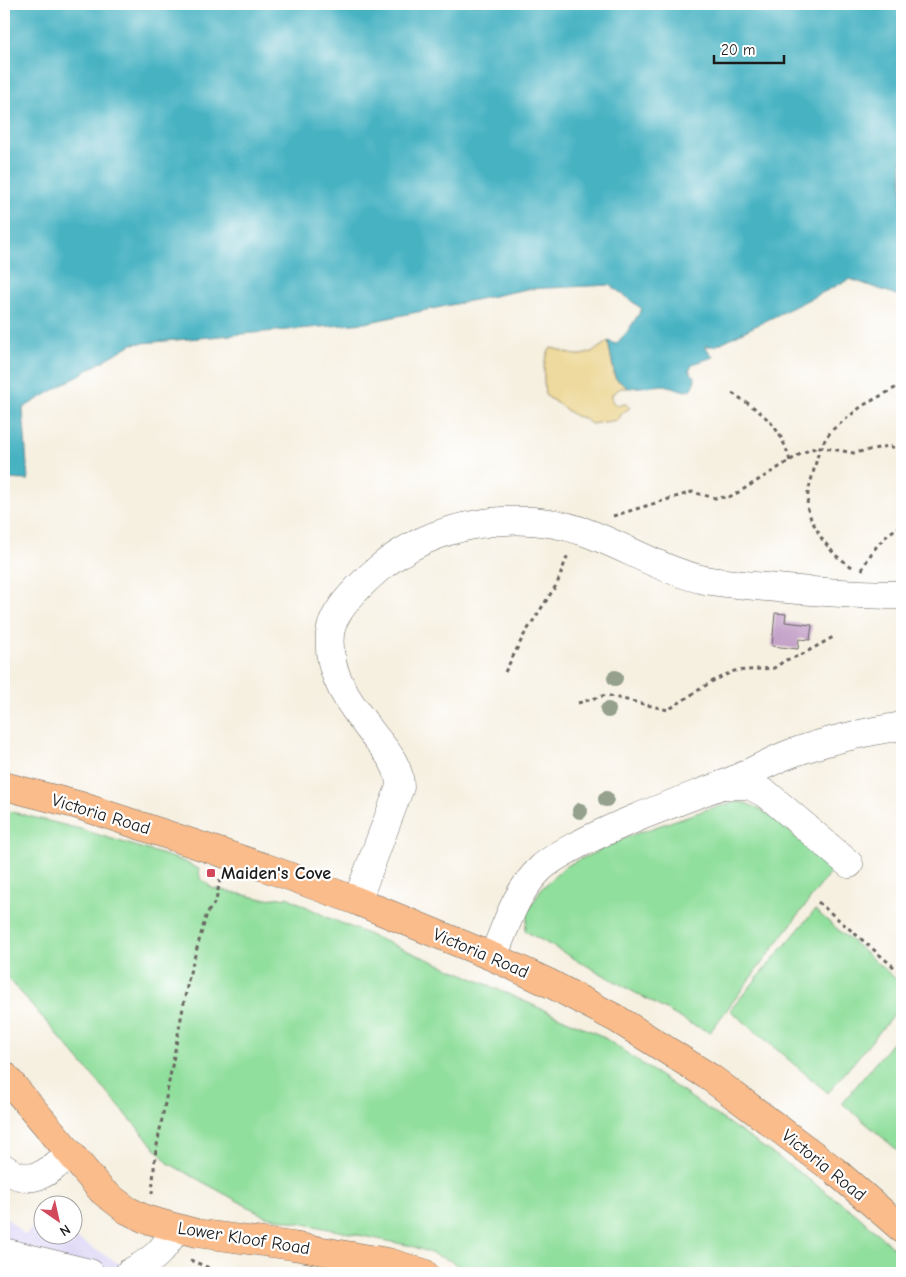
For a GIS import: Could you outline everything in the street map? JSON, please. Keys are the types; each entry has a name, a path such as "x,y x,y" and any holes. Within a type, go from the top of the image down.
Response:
{"main road":[{"name":"Victoria Road","path":"4,786 78,805 257,865 357,901 551,984 617,1019 711,1078 834,1170 902,1229"},
{"name":"Lower Kloof Road","path":"4,1075 102,1191 127,1210 145,1218 196,1233 293,1246 388,1262 424,1273"}],"lane":[{"path":"357,901 400,787 400,778 387,752 356,712 343,691 334,671 329,652 330,630 340,608 358,586 399,554 429,538 452,530 491,522 519,520 558,524 585,532 673,570 705,580 752,586 860,583 902,595"},
{"path":"493,958 519,894 542,867 558,855 599,834 674,802 722,785 791,753 865,732 902,726"},
{"path":"722,785 750,786 768,795 848,864"},
{"path":"4,1168 12,1174 23,1178 38,1177 54,1168 70,1154"},
{"path":"129,1273 143,1266 160,1252 166,1246 176,1228"},
{"path":"4,1252 90,1273"}],"path":[{"path":"860,583 853,568 835,555 827,546 811,519 807,507 808,492 820,447 832,430 876,397 896,387"},
{"path":"732,393 769,419 781,435 790,461"},
{"path":"610,517 692,492 715,498 729,496 739,492 807,451 820,447 854,453 888,446 902,450"},
{"path":"860,583 870,553 902,524"},
{"path":"506,672 524,636 557,584 568,552"},
{"path":"578,702 606,695 668,710 711,682 734,671 774,668 786,660 801,655 835,636"},
{"path":"151,1201 155,1156 189,976 207,913 216,901 218,890"},
{"path":"818,902 902,974"},
{"path":"187,1258 222,1273"}],"shaded area":[{"path":"4,1215 25,1235 32,1228 32,1244 82,1244 82,1242 137,1273 4,1273"}],"green space":[{"path":"737,802 748,804 774,819 832,870 710,1032 691,1024 525,931 528,912 541,889 566,866 632,835 708,809"},
{"path":"4,810 80,829 180,860 199,869 200,878 212,888 263,899 287,897 329,918 468,976 602,1036 789,1165 856,1214 902,1256 902,1273 469,1273 451,1261 412,1246 265,1216 168,1163 4,973"},
{"path":"815,910 902,984 902,1005 828,1093 730,1010"},
{"path":"902,1031 902,1154 842,1103"}],"sand":[{"path":"608,341 615,378 628,388 621,388 612,394 612,401 616,405 626,404 630,408 622,413 618,420 591,424 584,418 575,416 545,395 544,365 551,348 581,355 596,350"}],"water":[{"path":"4,4 902,4 902,297 850,279 715,346 705,346 713,357 693,364 689,370 695,378 694,384 690,390 685,391 665,385 628,388 615,378 608,341 616,344 627,332 642,309 610,285 527,289 365,323 132,344 23,408 28,480 4,479"}],"building":[{"path":"775,613 786,614 785,622 812,625 810,640 799,639 798,649 772,646"}],"place":[{"name":"Maiden's Cove","path":"211,873"}]}
